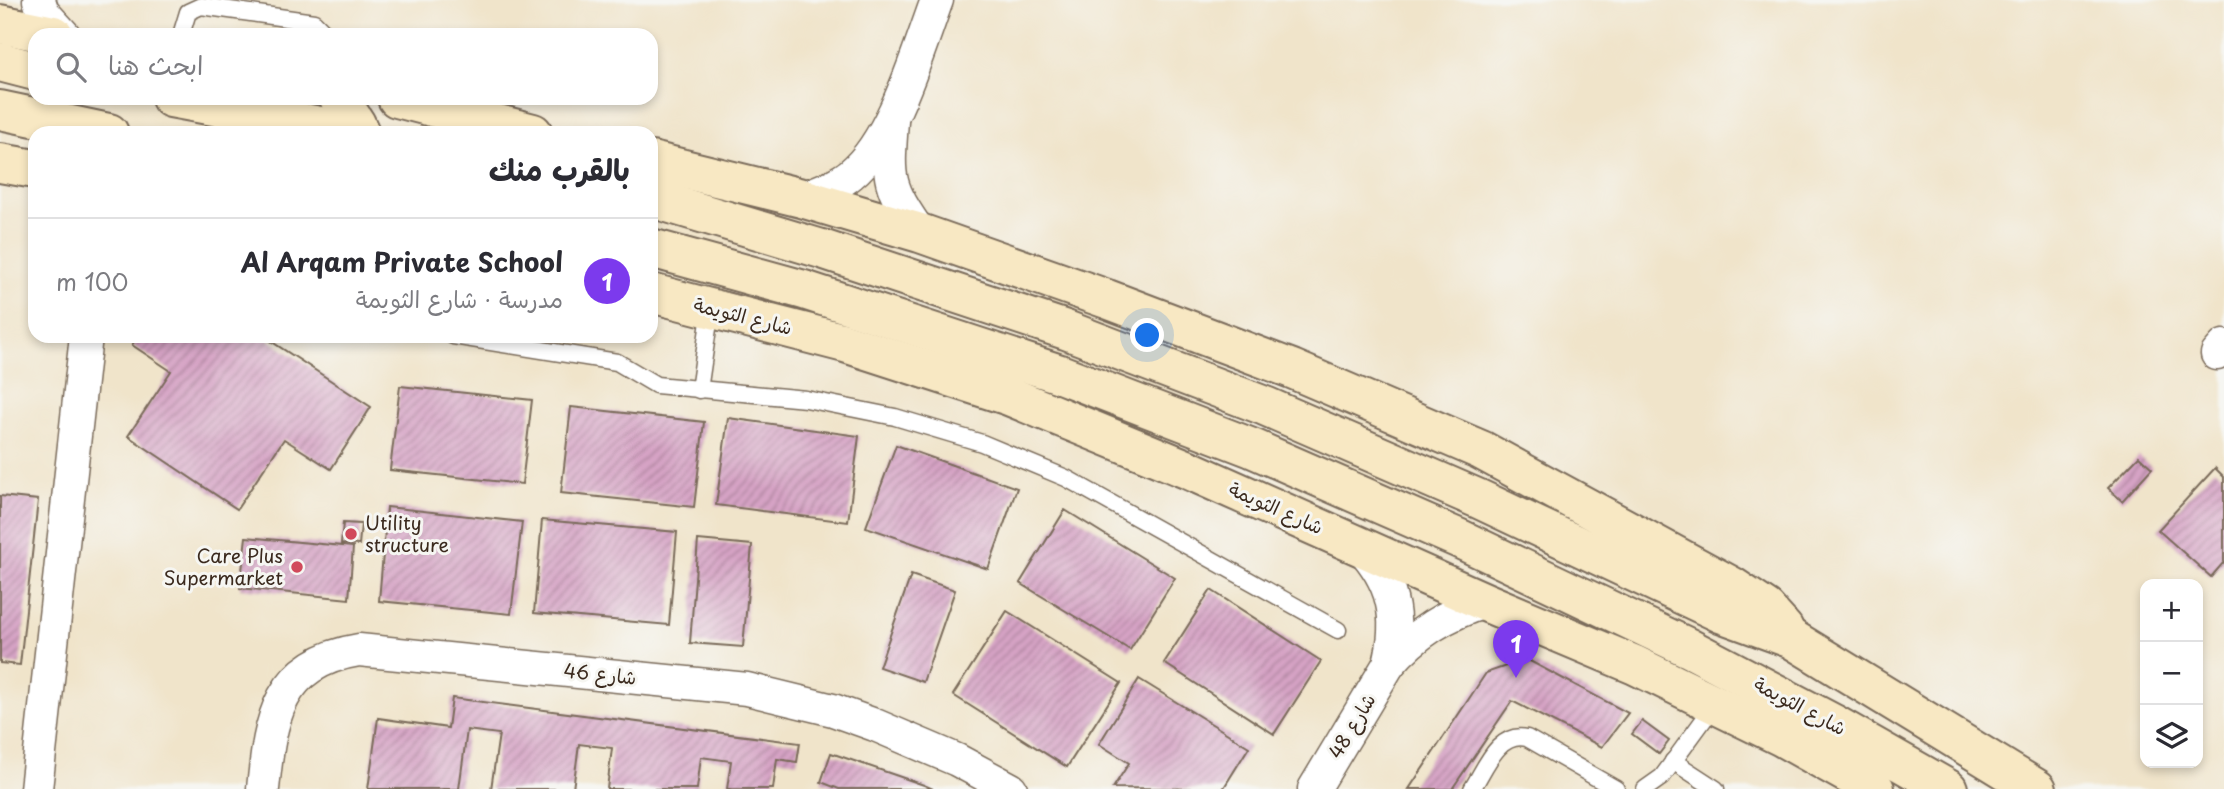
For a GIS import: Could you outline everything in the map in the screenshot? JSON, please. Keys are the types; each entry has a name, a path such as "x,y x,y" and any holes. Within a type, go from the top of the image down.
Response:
{"street":[{"path":"0,16 18,0"},
{"path":"39,0 43,12 58,28"},
{"path":"802,198 835,185 851,174 892,119 937,0"},
{"path":"0,24 28,30"},
{"path":"0,62 28,69"},
{"path":"208,105 321,126"},
{"path":"343,105 354,126"},
{"path":"428,105 507,126"},
{"path":"421,126 445,109"},
{"path":"0,110 76,126"},
{"path":"892,119 889,164 891,183 899,202 920,233"},
{"path":"0,163 28,168"},
{"path":"658,163 802,198 920,233 1118,303 1257,356 1481,450 1733,587 1766,609 1792,639"},
{"path":"658,200 825,250 1066,330 1265,406 1479,499 1723,614 1792,639 2037,789"},
{"name":"شارع الثويمة","path":"658,250 804,290 1060,374 1252,448 1460,539 1761,685 1948,789"},
{"name":"شارع الثويمة","path":"658,295 845,343 1009,397 1189,470 1485,602 1635,665 1716,703 1875,789"},
{"path":"36,789 85,343"},
{"name":"شارع 48","path":"1360,546 1374,561 1392,600 1395,622 1390,664"},
{"name":"شارع 48","path":"1314,789 1390,664 1422,631 1463,609 1485,602"},
{"name":"شارع 46","path":"263,789 272,722 279,703 290,686 321,660 339,653 359,650 747,689 833,710 875,725 957,760 1011,789"}],"lane":[{"path":"182,28 188,12 201,6 314,22 320,28"},
{"path":"699,390 711,308"},
{"path":"497,343 617,362 656,385 806,399 939,429 982,443 1107,499 1338,630"},
{"path":"1645,789 1662,777 1716,703"},
{"path":"1472,789 1504,741 1519,736 1616,789"},
{"path":"1673,761 1711,787"}],"building":[{"path":"274,343 371,407 331,469 284,439 237,509 128,436 171,371 132,345"},
{"path":"400,386 532,400 522,484 390,470"},
{"path":"571,407 704,422 694,507 561,493"},
{"path":"728,418 859,436 848,522 716,505"},
{"path":"896,445 1017,488 988,569 866,527"},
{"path":"2139,456 2152,468 2122,501 2108,488"},
{"path":"2215,468 2224,477 2224,562 2211,577 2158,530"},
{"path":"0,496 38,500 20,665 0,663"},
{"path":"387,507 522,522 511,614 379,601"},
{"path":"1065,510 1175,578 1130,650 1020,583"},
{"path":"542,520 677,532 669,625 534,613"},
{"name":"Utility structure","path":"343,523 361,524 359,545 341,544"},
{"name":"Care Plus Supermarket","path":"246,537 353,547 349,599 240,588"},
{"path":"698,540 752,545 743,647 690,643"},
{"path":"911,575 955,590 923,682 879,667"},
{"path":"1211,590 1321,661 1274,734 1164,663"},
{"path":"1007,611 1121,683 1067,767 953,695"},
{"path":"1526,659 1628,713 1602,747 1512,701 1452,789 1409,789 1486,673"},
{"path":"1139,679 1249,747 1223,789 1113,788 1129,763 1099,744"},
{"path":"452,698 800,743 797,762 777,759 773,789 727,789 731,761 701,757 697,789 607,789 612,748 579,744 573,789 491,789 499,734 467,730 459,789 368,789 378,718 448,728"},
{"path":"1642,721 1669,741 1659,754 1632,734"},
{"path":"831,753 933,789 839,789 821,782"}],"place":[{"name":"Utility structure","path":"351,534"},
{"name":"Care Plus Supermarket","path":"297,567"},
{"name":"Al Arqam Private School","path":"1516,678"}]}
